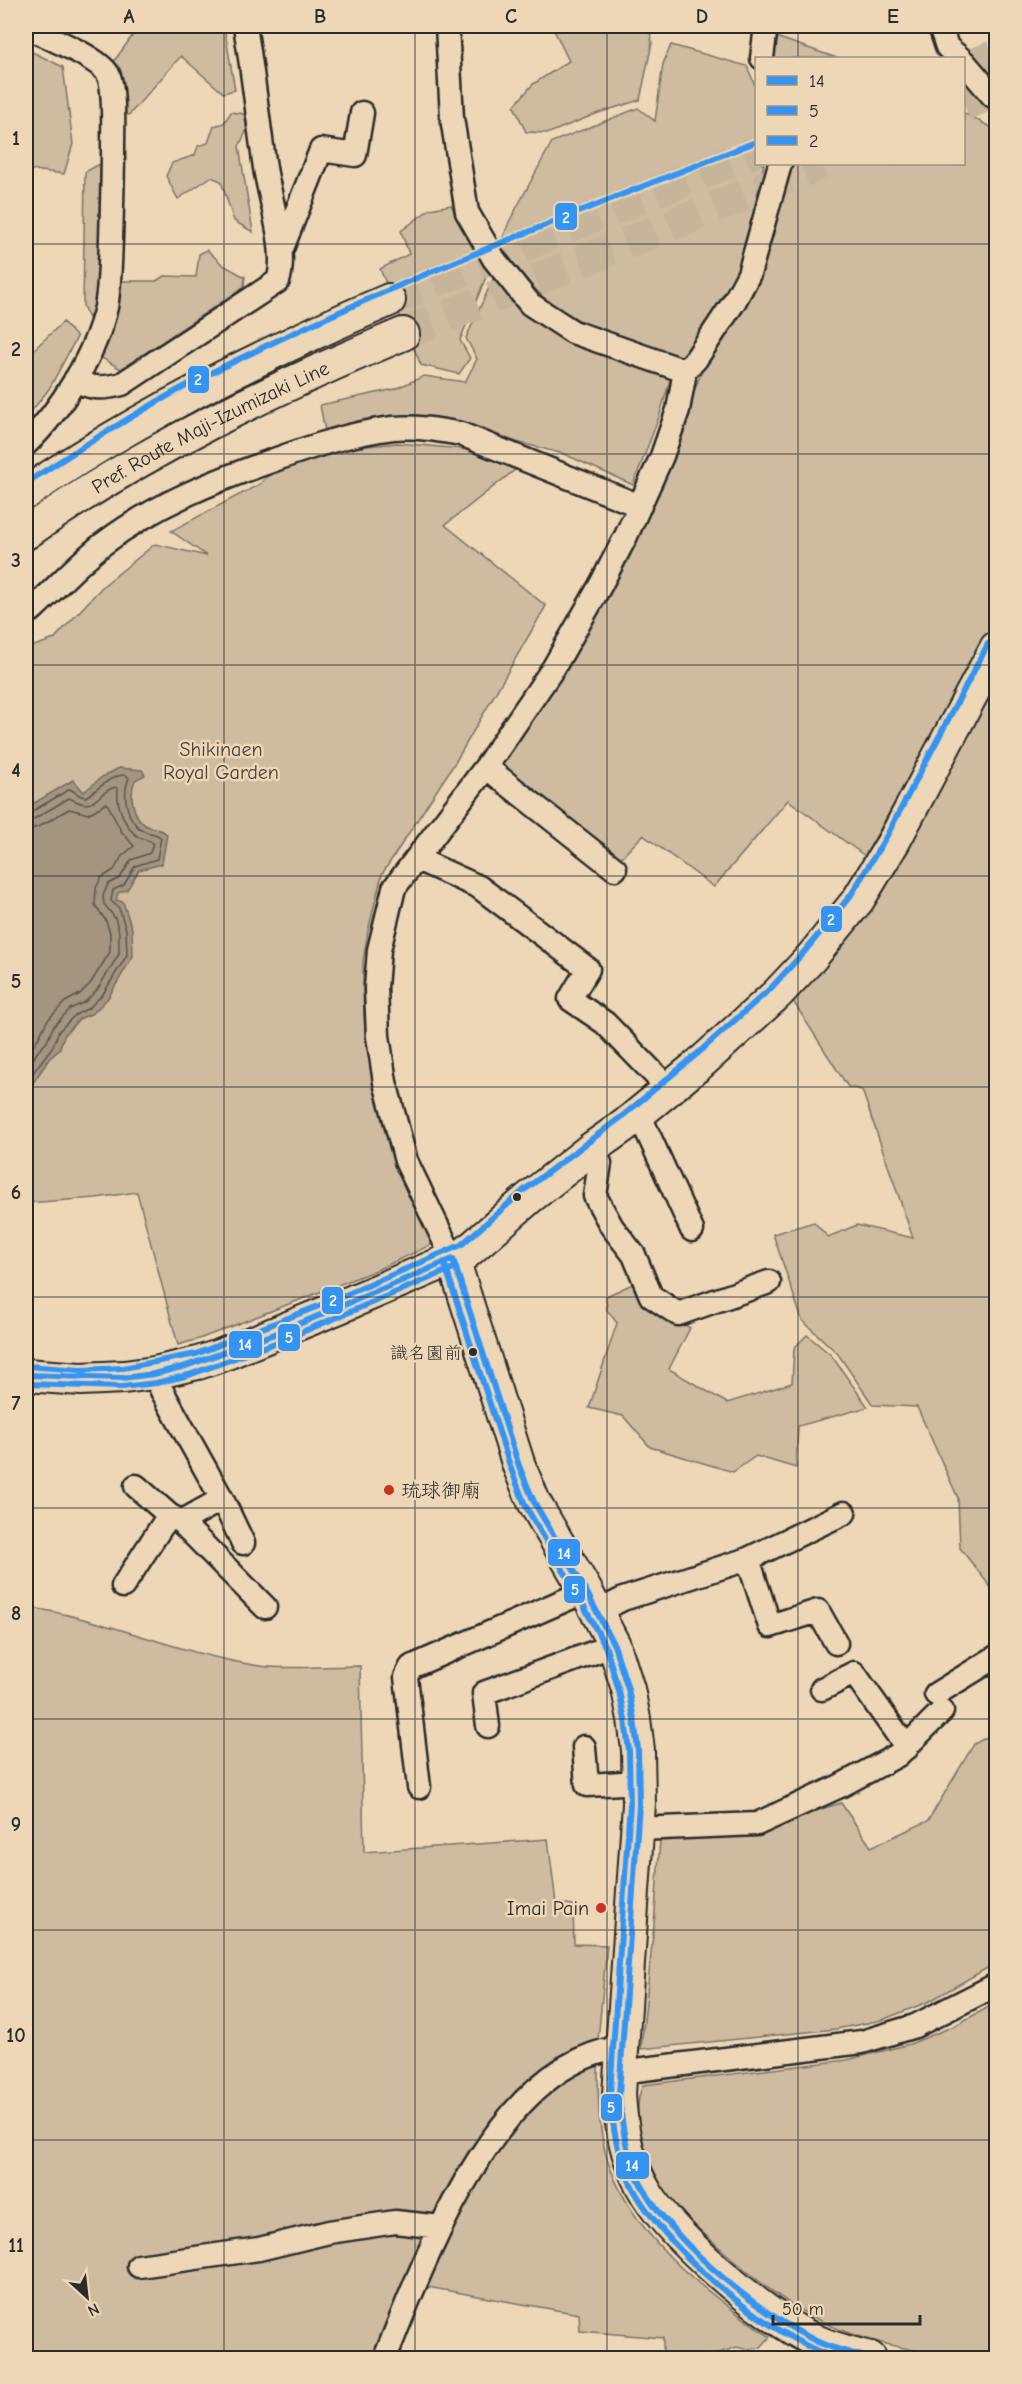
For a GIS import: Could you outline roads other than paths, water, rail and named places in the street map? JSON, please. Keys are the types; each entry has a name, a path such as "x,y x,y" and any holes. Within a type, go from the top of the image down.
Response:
{"main road":[{"name":"Pref. Route Maji-Izumizaki Line","path":"26,493 117,434 187,394 317,330 389,300"},
{"name":"Pref. Route Maji-Izumizaki Line","path":"26,533 51,515 209,423 284,385 403,334"},
{"path":"26,1375 81,1379 154,1373 222,1355 466,1252 529,1198 669,1089 729,1038 794,977 858,900 906,820 996,648"},
{"path":"453,1259 519,1466 534,1502 592,1601 614,1645 628,1689 634,1719 640,1782 621,2060 621,2127 630,2158 642,2186 675,2232 809,2349 870,2358"}],"street":[{"path":"75,380 87,386 102,389 122,384 278,281 283,269 281,251 265,169 245,26"},
{"path":"447,26 452,118 467,212 494,259 530,304 573,332 685,371"},
{"path":"762,57 766,26"},
{"path":"940,26 946,46 959,57"},
{"path":"26,27 96,62 107,72 110,79 113,158 108,290 99,332 75,380 52,414 26,444"},
{"path":"965,64 996,97"},
{"path":"281,251 321,150 355,155 362,113"},
{"path":"453,1259 406,1161 385,1082 378,1036 376,988 379,950 394,888 486,767 554,667 600,586 662,456 678,410 685,371 696,359 745,282 780,165"},
{"path":"26,611 32,609 103,544 175,500 223,478 325,442 394,428 430,429 461,434 640,506"},
{"path":"486,767 615,869"},
{"path":"417,859 479,887 588,969 570,999 605,1023 669,1089"},
{"path":"639,1114 692,1230"},
{"path":"591,1149 600,1163 595,1196 612,1227 634,1255 651,1296 678,1314 769,1282"},
{"path":"154,1373 222,1499 243,1543"},
{"path":"136,1486 175,1519 265,1607"},
{"path":"123,1586 175,1519 222,1499"},
{"path":"419,1787 405,1677 411,1667 592,1601 623,1599 748,1559 844,1513"},
{"path":"748,1559 770,1626 818,1611 836,1643"},
{"path":"488,1726 484,1693 614,1645"},
{"path":"638,1830 757,1824 840,1786 907,1748 939,1702 996,1657"},
{"path":"822,1689 854,1673 907,1748"},
{"path":"584,1747 587,1785 640,1782"},
{"path":"385,2358 441,2227 471,2172 498,2129 530,2096 556,2074 604,2050 621,2060 862,2042 915,2026 996,1985"},
{"path":"139,2266 259,2249 329,2232 395,2222 441,2227"}],"water":[{"path":"119,768 142,770 145,775 135,780 132,792 133,804 137,816 145,825 167,834 162,864 139,870 127,890 118,893 116,900 123,902 132,929 133,956 108,998 93,1013 79,1019 64,1036 59,1050 49,1059 31,1086 26,1089 26,808 73,780 84,792 102,777"}],"tunnel":[{"path":"965,68 996,55"},
{"path":"965,105 996,92"},
{"path":"389,300 755,151"},
{"path":"403,334 819,165"}],"place":[{"name":"識名園前","path":"473,1352"},
{"name":"琉球御廟","path":"389,1490"},
{"name":"Imai Pain","path":"601,1908"}],"park label":[{"name":"Shikinaen Royal Garden","path":"221,760"}]}
